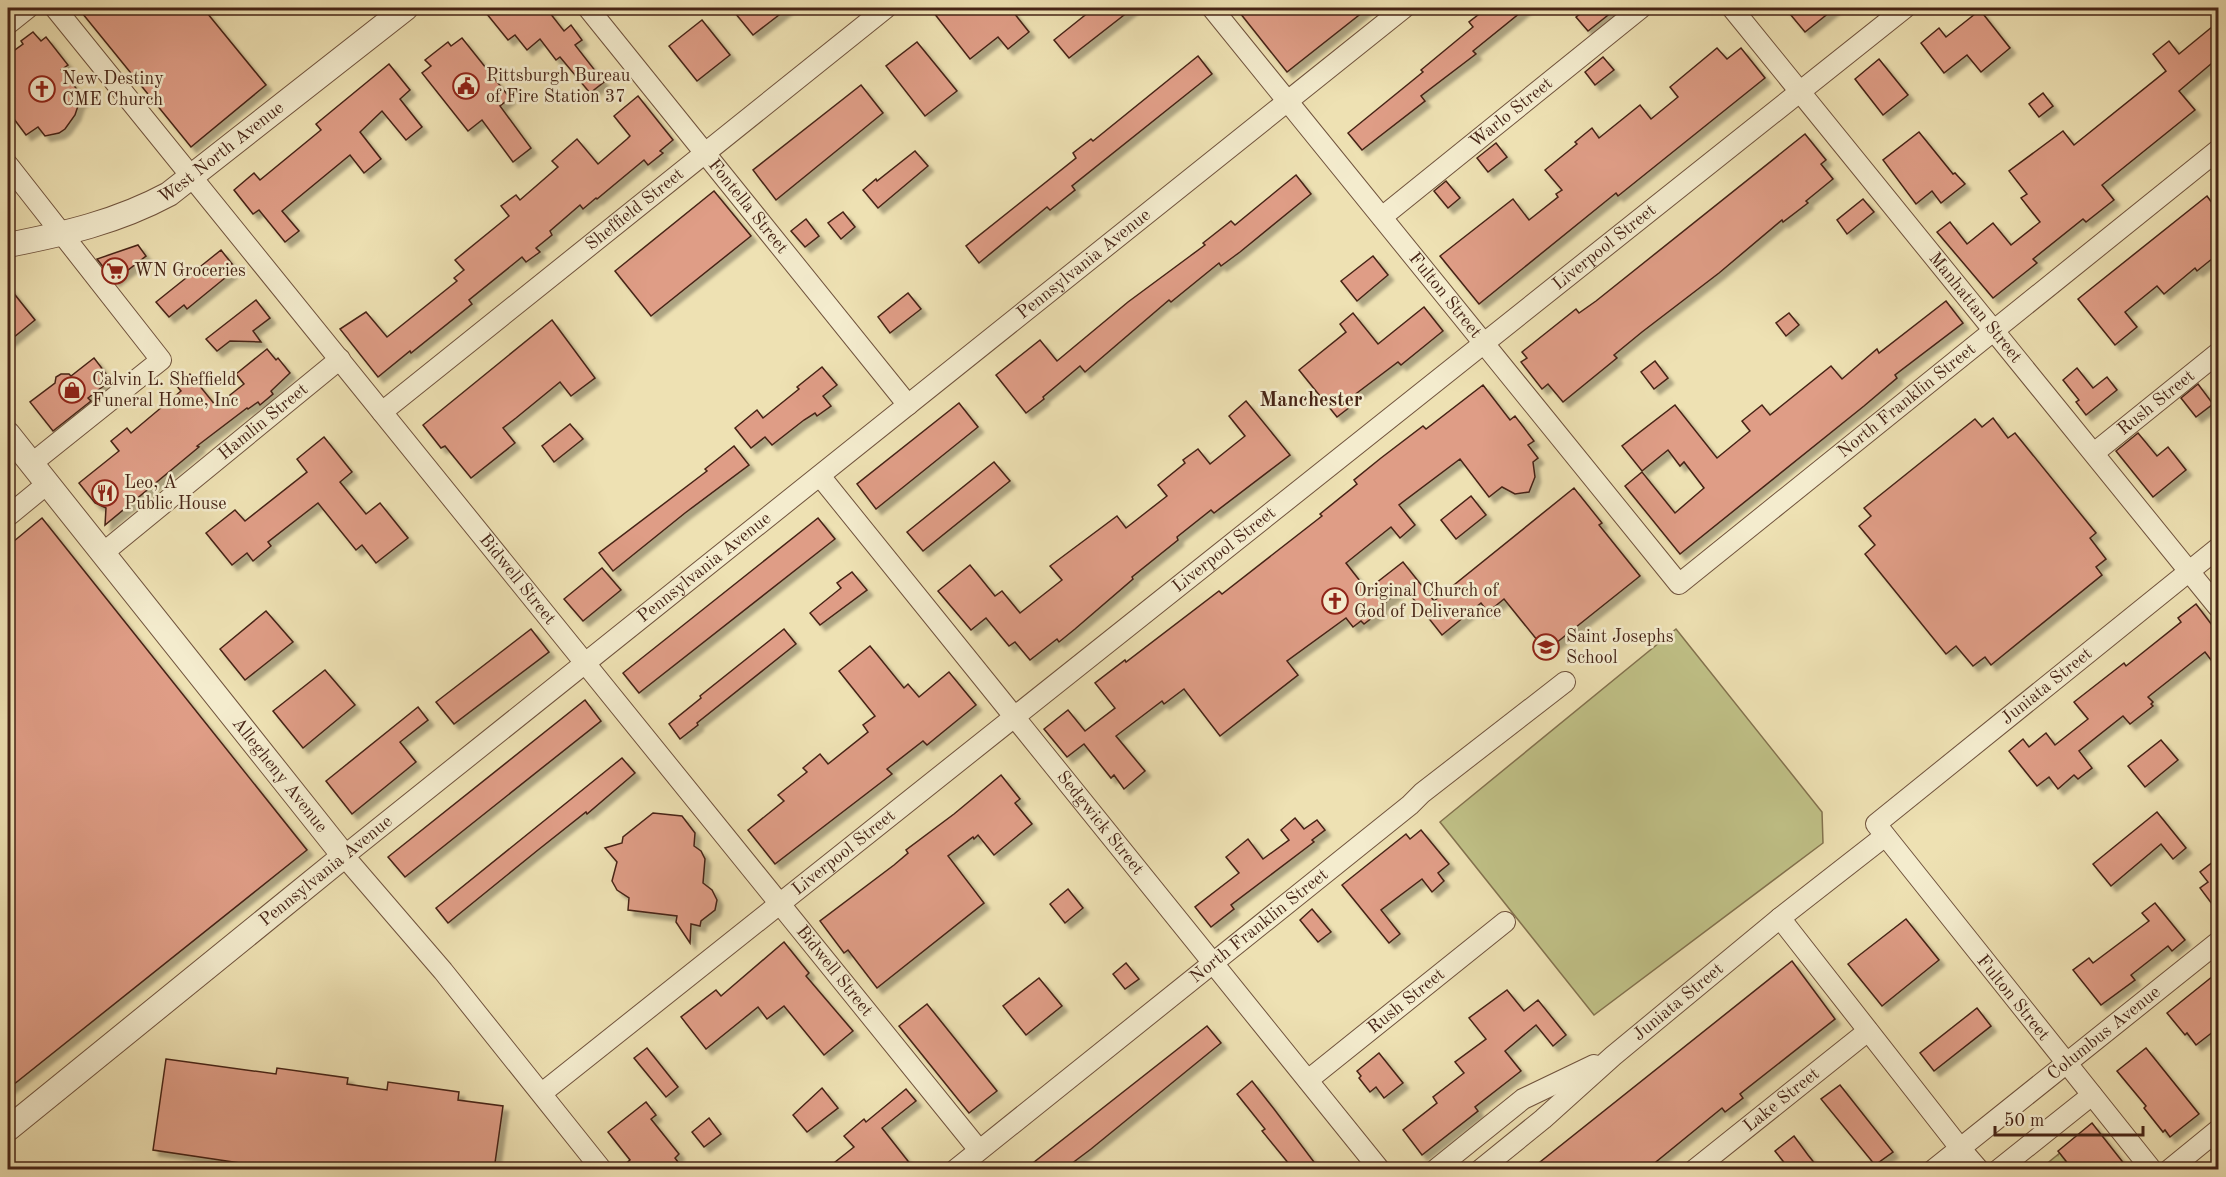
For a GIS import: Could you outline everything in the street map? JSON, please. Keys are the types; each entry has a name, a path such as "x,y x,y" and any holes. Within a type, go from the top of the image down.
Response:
{"street":[{"path":"8,24 28,8"},
{"name":"Bidwell Street","path":"56,8 979,1150"},
{"name":"West North Avenue","path":"8,245 62,234 137,211 169,195 406,8"},
{"name":"Fontella Street","path":"588,8 908,405"},
{"name":"Sheffield Street","path":"382,412 886,8"},
{"name":"Fulton Street","path":"1212,8 1679,584"},
{"name":"Pennsylvania Avenue","path":"8,1129 344,856 1404,8"},
{"name":"Warlo Street","path":"1382,217 1641,8"},
{"name":"Manhattan Street","path":"1732,8 2218,607"},
{"name":"Liverpool Street","path":"542,1093 1905,8"},
{"name":"North Franklin Street","path":"1679,584 2218,150"},
{"path":"8,165 161,360 31,464"},
{"name":"Rush Street","path":"2094,453 2218,353"},
{"name":"Hamlin Street","path":"103,553 340,359"},
{"name":"Allegheny Avenue","path":"8,434 344,856 443,971 602,1170"},
{"name":"Sedgwick Street","path":"820,476 1380,1170"},
{"path":"8,516 47,484"},
{"name":"Juniata Street","path":"1480,1170 1780,918 1880,830 2218,548"},
{"name":"North Franklin Street","path":"955,1170 1422,793 1565,682"},
{"name":"Fulton Street","path":"1880,830 2152,1170"},
{"path":"1780,918 1979,1170"},
{"name":"Rush Street","path":"1308,1080 1505,922"},
{"name":"Columbus Avenue","path":"1933,1170 2218,942"},
{"name":"Lake Street","path":"1694,1170 1868,1031"},
{"name":"Juniata Street","path":"1435,1170 1523,1099 1613,1056"},
{"path":"1998,1170 2092,1095"},
{"path":"2169,1170 2218,1130"}],"green space":[{"path":"1676,629 1822,812 1823,843 1594,1015 1440,822"},
{"path":"2066,1148 2084,1170 2039,1170"}],"building":[{"path":"78,8 203,8 266,85 191,147"},
{"path":"482,8 546,8 564,31 571,25 582,40 575,45 604,82 590,93 560,57 556,60 540,39 527,50 515,35 508,40"},
{"path":"731,8 788,8 753,35"},
{"path":"930,8 1010,8 1029,32 1008,49 998,37 970,59"},
{"path":"1094,8 1133,8 1069,58 1054,40"},
{"path":"1236,8 1368,8 1287,72"},
{"path":"1487,8 1526,8 1473,51 1476,54 1421,96 1425,101 1362,150 1348,133 1423,72 1421,70 1473,27 1469,22"},
{"path":"1588,8 1617,8 1588,31 1576,17"},
{"path":"1785,8 1835,8 1805,32"},
{"path":"1980,10 2010,48 1981,72 1967,55 1944,73 1921,43 1939,28 1946,37"},
{"path":"702,20 730,55 697,81 669,46"},
{"path":"2218,22 2218,58 2179,91 2195,110 2102,185 2114,200 2086,222 2083,219 2033,259 2037,263 1993,298 1937,232 1950,222 1967,244 1993,223 2011,245 2040,222 2021,198 2027,194 2009,171 2063,131 2074,145 2166,71 2153,54 2169,41 2179,54"},
{"name":"New Destiny CME Church","path":"33,32 41,41 46,37 68,65 61,70 85,99 79,103 75,115 65,129 45,136 38,127 26,135 8,111 8,55 23,44 21,41"},
{"name":"Pittsburgh Bureau of Fire Station 37","path":"462,38 510,98 500,106 531,148 513,162 482,120 468,131 422,73 431,66 425,60 448,42 451,46"},
{"path":"917,42 957,91 925,116 886,66"},
{"path":"1717,48 1727,59 1741,48 1765,78 1618,196 1616,193 1479,304 1440,256 1513,199 1529,220 1558,197 1556,194 1562,190 1545,170 1577,144 1575,142 1592,128 1599,138 1640,105 1651,119 1678,97 1670,87"},
{"path":"1198,56 1212,74 1072,186 1075,190 1050,210 1047,207 979,263 966,246 1076,158 1073,153 1091,139 1093,141"},
{"path":"1603,57 1614,70 1595,85 1585,72"},
{"path":"1879,59 1908,95 1883,115 1855,79"},
{"path":"389,64 410,90 400,99 422,127 406,140 382,111 360,132 381,159 364,173 350,155 282,211 299,231 285,242 259,210 253,214 234,190 254,173 260,180 321,130 316,124"},
{"path":"861,85 883,113 776,200 753,170"},
{"path":"2043,93 2053,106 2039,117 2029,104"},
{"path":"638,96 673,140 660,151 663,153 648,165 644,160 583,209 580,205 550,231 552,235 536,248 540,252 526,262 522,257 469,300 472,304 378,377 340,329 366,312 387,337 457,281 454,278 464,270 455,260 509,216 501,206 516,195 520,200 558,167 552,161 577,139 598,164 627,139 630,136 614,116"},
{"path":"1919,132 1953,174 1955,173 1965,184 1941,203 1932,191 1916,204 1883,160"},
{"path":"1805,134 1826,160 1821,164 1833,179 1806,201 1808,203 1783,222 1782,220 1719,273 1614,355 1617,358 1563,402 1548,384 1542,389 1521,362 1527,358 1522,352 1576,309 1579,313 1596,301"},
{"path":"1496,143 1507,157 1488,172 1477,158"},
{"path":"915,151 928,166 878,208 863,190"},
{"path":"1296,175 1311,194 1240,252 1221,266 1219,263 1171,302 1169,300 1085,372 1080,366 1026,413 996,375 1040,340 1057,361 1128,302 1205,245 1203,243 1231,221 1235,225"},
{"path":"1446,181 1460,198 1448,208 1434,191"},
{"path":"714,191 751,236 651,316 615,271"},
{"path":"2207,196 2218,211 2218,254 2197,271 2195,268 2164,294 2157,286 2125,312 2137,327 2115,345 2078,299"},
{"path":"1863,199 1874,212 1847,234 1837,220"},
{"path":"843,212 855,227 841,239 828,223"},
{"path":"806,219 819,236 805,247 791,231"},
{"name":"WN Groceries","path":"138,245 146,256 114,281 97,259"},
{"path":"221,250 236,269 187,309 184,305 169,317 156,302"},
{"path":"1373,256 1388,275 1357,301 1341,281"},
{"path":"8,286 35,320 8,342"},
{"path":"908,293 921,309 890,333 878,317"},
{"path":"256,300 270,318 253,331 261,342 230,341 217,351 206,339"},
{"path":"1946,301 1963,323 1895,375 1897,378 1864,406 1680,554 1625,486 1642,472 1675,513 1704,488 1684,462 1680,466 1668,450 1642,471 1622,446 1675,405 1717,458 1750,431 1742,421 1762,405 1770,415 1831,366 1842,379 1877,349 1879,353"},
{"path":"1424,307 1443,331 1401,365 1398,362 1345,402 1350,407 1337,417 1299,370 1346,332 1340,324 1353,313 1378,344"},
{"path":"1789,313 1799,325 1786,336 1776,323"},
{"path":"552,320 595,378 571,396 560,382 503,428 515,443 471,478 445,446 441,448 423,425"},
{"path":"267,349 290,373 271,391 273,394 260,405 258,402 247,408 197,446 199,447 105,525 106,508 95,503 79,483 119,451 111,441 127,428 131,433 181,391 176,385 190,374 216,406 244,384 236,374"},
{"name":"Calvin L. Sheffield Funeral Home, Inc","path":"94,358 111,380 88,398 91,401 53,431 30,402 55,383 56,377 61,374 71,376"},
{"path":"1655,361 1668,378 1654,389 1641,372"},
{"path":"822,367 837,385 823,396 831,406 817,416 815,413 804,420 772,445 765,437 751,448 735,428 757,410 763,418"},
{"path":"2077,368 2093,388 2107,377 2117,390 2086,415 2076,402 2079,400 2063,380"},
{"path":"2198,384 2213,404 2196,417 2181,398"},
{"path":"1483,385 1510,420 1515,416 1534,441 1528,445 1538,458 1533,462 1535,477 1529,492 1515,494 1502,487 1489,497 1460,459 1399,505 1415,525 1400,538 1391,527 1346,563 1367,590 1403,562 1434,601 1574,488 1602,523 1599,525 1640,576 1546,651 1504,599 1488,612 1481,603 1442,635 1404,587 1380,607 1382,610 1364,624 1361,621 1353,627 1346,618 1287,661 1298,675 1220,736 1184,689 1164,704 1162,701 1116,736 1145,771 1124,789 1114,775 1111,778 1084,744 1067,757 1044,729 1068,710 1085,731 1115,708 1095,683 1219,591 1222,594 1322,516 1320,514 1357,484 1354,480 1381,458 1423,426 1426,429"},
{"path":"1246,401 1290,455 1214,513 1211,510 1177,537 1178,540 1132,577 1133,579 1075,629 1059,642 1057,639 1030,660 1015,642 1009,646 986,618 971,630 938,591 970,565 995,596 1002,591 1020,613 1062,580 1050,566 1117,516 1126,528 1167,496 1158,485 1185,463 1183,460 1198,449 1210,464 1245,436 1229,416"},
{"path":"959,403 978,427 876,509 857,484"},
{"path":"1993,418 2008,438 2015,433 2096,533 2090,538 2106,559 2096,567 2102,575 1991,665 1985,657 1973,666 1956,646 1946,654 1865,554 1875,545 1859,526 1871,516 1864,508 1975,419 1982,427"},
{"path":"570,424 583,439 554,462 542,446"},
{"path":"2138,433 2157,456 2168,447 2186,470 2153,497 2116,451"},
{"path":"324,437 352,472 340,482 366,514 380,503 408,538 376,563 362,545 356,550 318,503 268,542 271,546 253,561 247,553 232,565 206,533 235,510 245,521 307,472 297,459"},
{"path":"734,446 749,465 613,571 599,553 707,471 705,469"},
{"path":"994,462 1010,481 923,551 907,532"},
{"path":"1471,496 1486,515 1456,539 1441,520"},
{"path":"42,518 307,850 8,1089 8,546"},
{"path":"818,518 835,539 639,693 623,673"},
{"path":"602,568 621,590 583,621 564,599"},
{"path":"852,572 867,590 820,625 810,613 841,588 837,583"},
{"path":"2196,604 2218,633 2218,669 2205,652 2148,697 2153,702 2151,704 2153,706 2130,724 2123,716 2079,751 2092,768 2078,779 2074,775 2058,789 2049,777 2037,786 2009,751 2023,739 2029,747 2046,733 2055,745 2088,719 2074,702 2124,663 2126,666 2181,622 2178,618"},
{"path":"266,611 293,642 245,680 220,649"},
{"path":"531,629 549,652 454,724 436,702"},
{"path":"784,629 796,644 680,739 669,724 701,698 700,696"},
{"path":"870,646 904,688 908,684 919,697 949,672 976,705 927,745 923,741 887,769 892,774 775,864 748,830 784,801 778,795 807,772 803,768 820,754 828,764 868,732 863,725 875,716 839,671"},
{"path":"325,670 355,705 303,748 273,711"},
{"path":"585,700 601,721 405,877 388,857"},
{"path":"418,707 428,720 400,742 416,762 352,814 326,781"},
{"path":"2161,740 2178,760 2145,787 2128,766"},
{"path":"622,758 635,773 587,814 586,812 448,923 436,908"},
{"path":"1001,775 1020,799 1015,803 1032,824 994,855 978,835 948,856 984,903 877,988 848,950 844,953 820,921 894,865 908,853 906,850"},
{"path":"2157,812 2186,848 2173,859 2161,844 2111,886 2093,864"},
{"path":"653,813 682,816 695,833 694,846 701,851 705,859 703,883 712,890 717,900 715,910 701,921 700,926 691,924 690,943 676,922 677,916 628,910 629,898 617,890 612,881 617,862 605,848 622,843 623,837"},
{"path":"1295,818 1304,829 1317,820 1325,830 1312,840 1314,842 1231,905 1234,909 1211,927 1195,907 1239,873 1226,857 1248,839 1263,859 1289,840 1281,830"},
{"path":"1421,830 1449,864 1438,873 1444,881 1432,892 1422,879 1381,910 1400,934 1389,943 1342,885 1406,834 1410,839"},
{"path":"2218,858 2218,912 2200,888 2208,882 2200,872"},
{"path":"1068,889 1083,908 1065,923 1050,904"},
{"path":"2155,903 2185,940 2172,951 2168,946 2131,975 2135,980 2101,1005 2073,970 2089,958 2093,963 2149,921 2142,913"},
{"path":"1312,909 1331,932 1318,942 1300,920"},
{"path":"1906,919 1939,960 1882,1006 1848,964"},
{"path":"784,942 809,973 806,976 853,1031 824,1055 784,1006 767,1019 758,1007 706,1049 681,1017 716,990 721,996"},
{"path":"1792,961 1835,1019 1740,1094 1743,1098 1725,1112 1722,1108 1646,1170 1530,1170"},
{"path":"1126,963 1139,979 1125,989 1113,974"},
{"path":"2218,972 2218,1011 2212,1016 2218,1028 2196,1045 2167,1013"},
{"path":"1039,978 1062,1006 1026,1035 1003,1006"},
{"path":"1507,990 1524,1011 1538,1000 1566,1035 1553,1046 1536,1025 1505,1051 1521,1071 1475,1107 1478,1111 1422,1155 1403,1130 1437,1103 1433,1097 1464,1073 1455,1062 1486,1039 1469,1018"},
{"path":"927,1004 997,1091 969,1113 899,1026"},
{"path":"1977,1008 1991,1026 1934,1071 1920,1053"},
{"path":"1207,1026 1221,1043 1091,1149 1063,1170 1024,1170"},
{"path":"647,1048 678,1087 666,1097 634,1058"},
{"path":"2146,1048 2199,1114 2170,1137 2165,1130 2163,1132 2144,1108 2146,1106 2117,1071"},
{"path":"1379,1053 1403,1083 1384,1098 1376,1087 1370,1092 1359,1078 1361,1076 1357,1071"},
{"path":"166,1059 276,1074 277,1068 348,1078 347,1084 387,1090 388,1082 459,1092 458,1100 503,1106 494,1170 287,1170 153,1150"},
{"path":"1252,1081 1320,1170 1294,1170 1262,1131 1265,1129 1237,1094"},
{"path":"1840,1085 1893,1152 1875,1165 1821,1099"},
{"path":"822,1088 838,1108 807,1132 793,1115"},
{"path":"906,1089 916,1101 882,1128 915,1170 825,1170 854,1147 844,1136 864,1119 866,1122"},
{"path":"646,1102 656,1115 651,1119 679,1154 675,1158 684,1170 618,1170 630,1160 608,1132"},
{"path":"709,1118 721,1134 704,1147 692,1132"},
{"path":"2092,1123 2129,1170 2073,1170 2058,1151"},
{"path":"1794,1136 1820,1170 1790,1170 1775,1151"}],"place":[{"name":"Pittsburgh Bureau of Fire Station 37","path":"466,86"},
{"name":"New Destiny CME Church","path":"42,89"},
{"name":"WN Groceries","path":"115,271"},
{"name":"Calvin L. Sheffield Funeral Home, Inc","path":"72,390"},
{"name":"Leo, A Public House","path":"105,493"},
{"name":"Original Church of God of Deliverance","path":"1335,601"},
{"name":"Saint Josephs School","path":"1546,647"}],"district":[{"name":"Manchester","path":"1311,401"}]}
